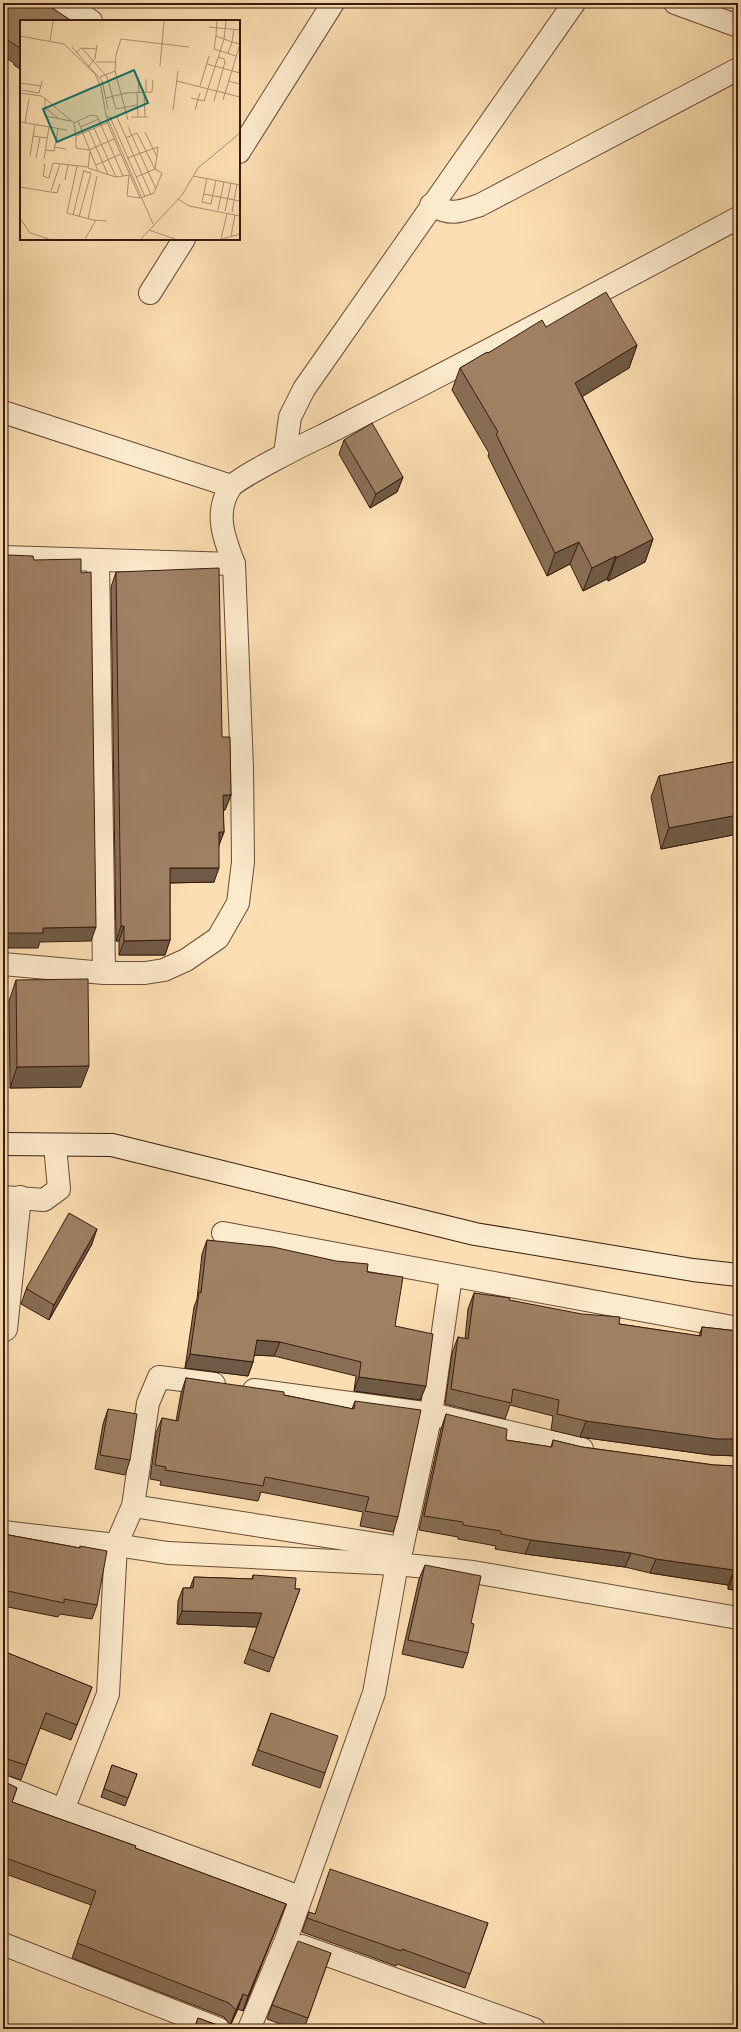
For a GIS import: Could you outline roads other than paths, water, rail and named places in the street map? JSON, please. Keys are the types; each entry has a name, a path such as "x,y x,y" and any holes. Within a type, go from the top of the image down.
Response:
{"street":[{"path":"64,3 90,20"},
{"path":"240,148 247,123 333,3"},
{"path":"286,454 290,417 304,388 574,3"},
{"path":"675,3 738,26"},
{"path":"431,205 443,211 457,213 480,205 738,69"},
{"path":"3,964 104,973 145,973 164,970 186,960 218,938 238,903 243,862 242,768 234,564 224,536 221,506 231,486 286,454 492,349 738,218"},
{"path":"150,293 183,240"},
{"path":"3,412 231,486"},
{"path":"3,557 234,564"},
{"path":"98,561 104,973"},
{"path":"3,1144 112,1145 476,1234 693,1270 738,1275"},
{"path":"3,1331 6,1329 12,1197 44,1200 59,1189 55,1145"},
{"path":"223,1233 738,1328"},
{"path":"249,2029 286,1940 300,1897 374,1693 400,1556 431,1414 451,1276"},
{"path":"64,1810 108,1694 116,1545 133,1506 148,1403 159,1377 431,1414 578,1449 601,1452"},
{"path":"133,1506 400,1556 473,1572 738,1618"},
{"path":"3,1532 116,1545 168,1554 400,1556"},
{"path":"3,1786 300,1897"},
{"path":"286,1940 534,2029"},
{"path":"3,1944 219,2029"}]}
